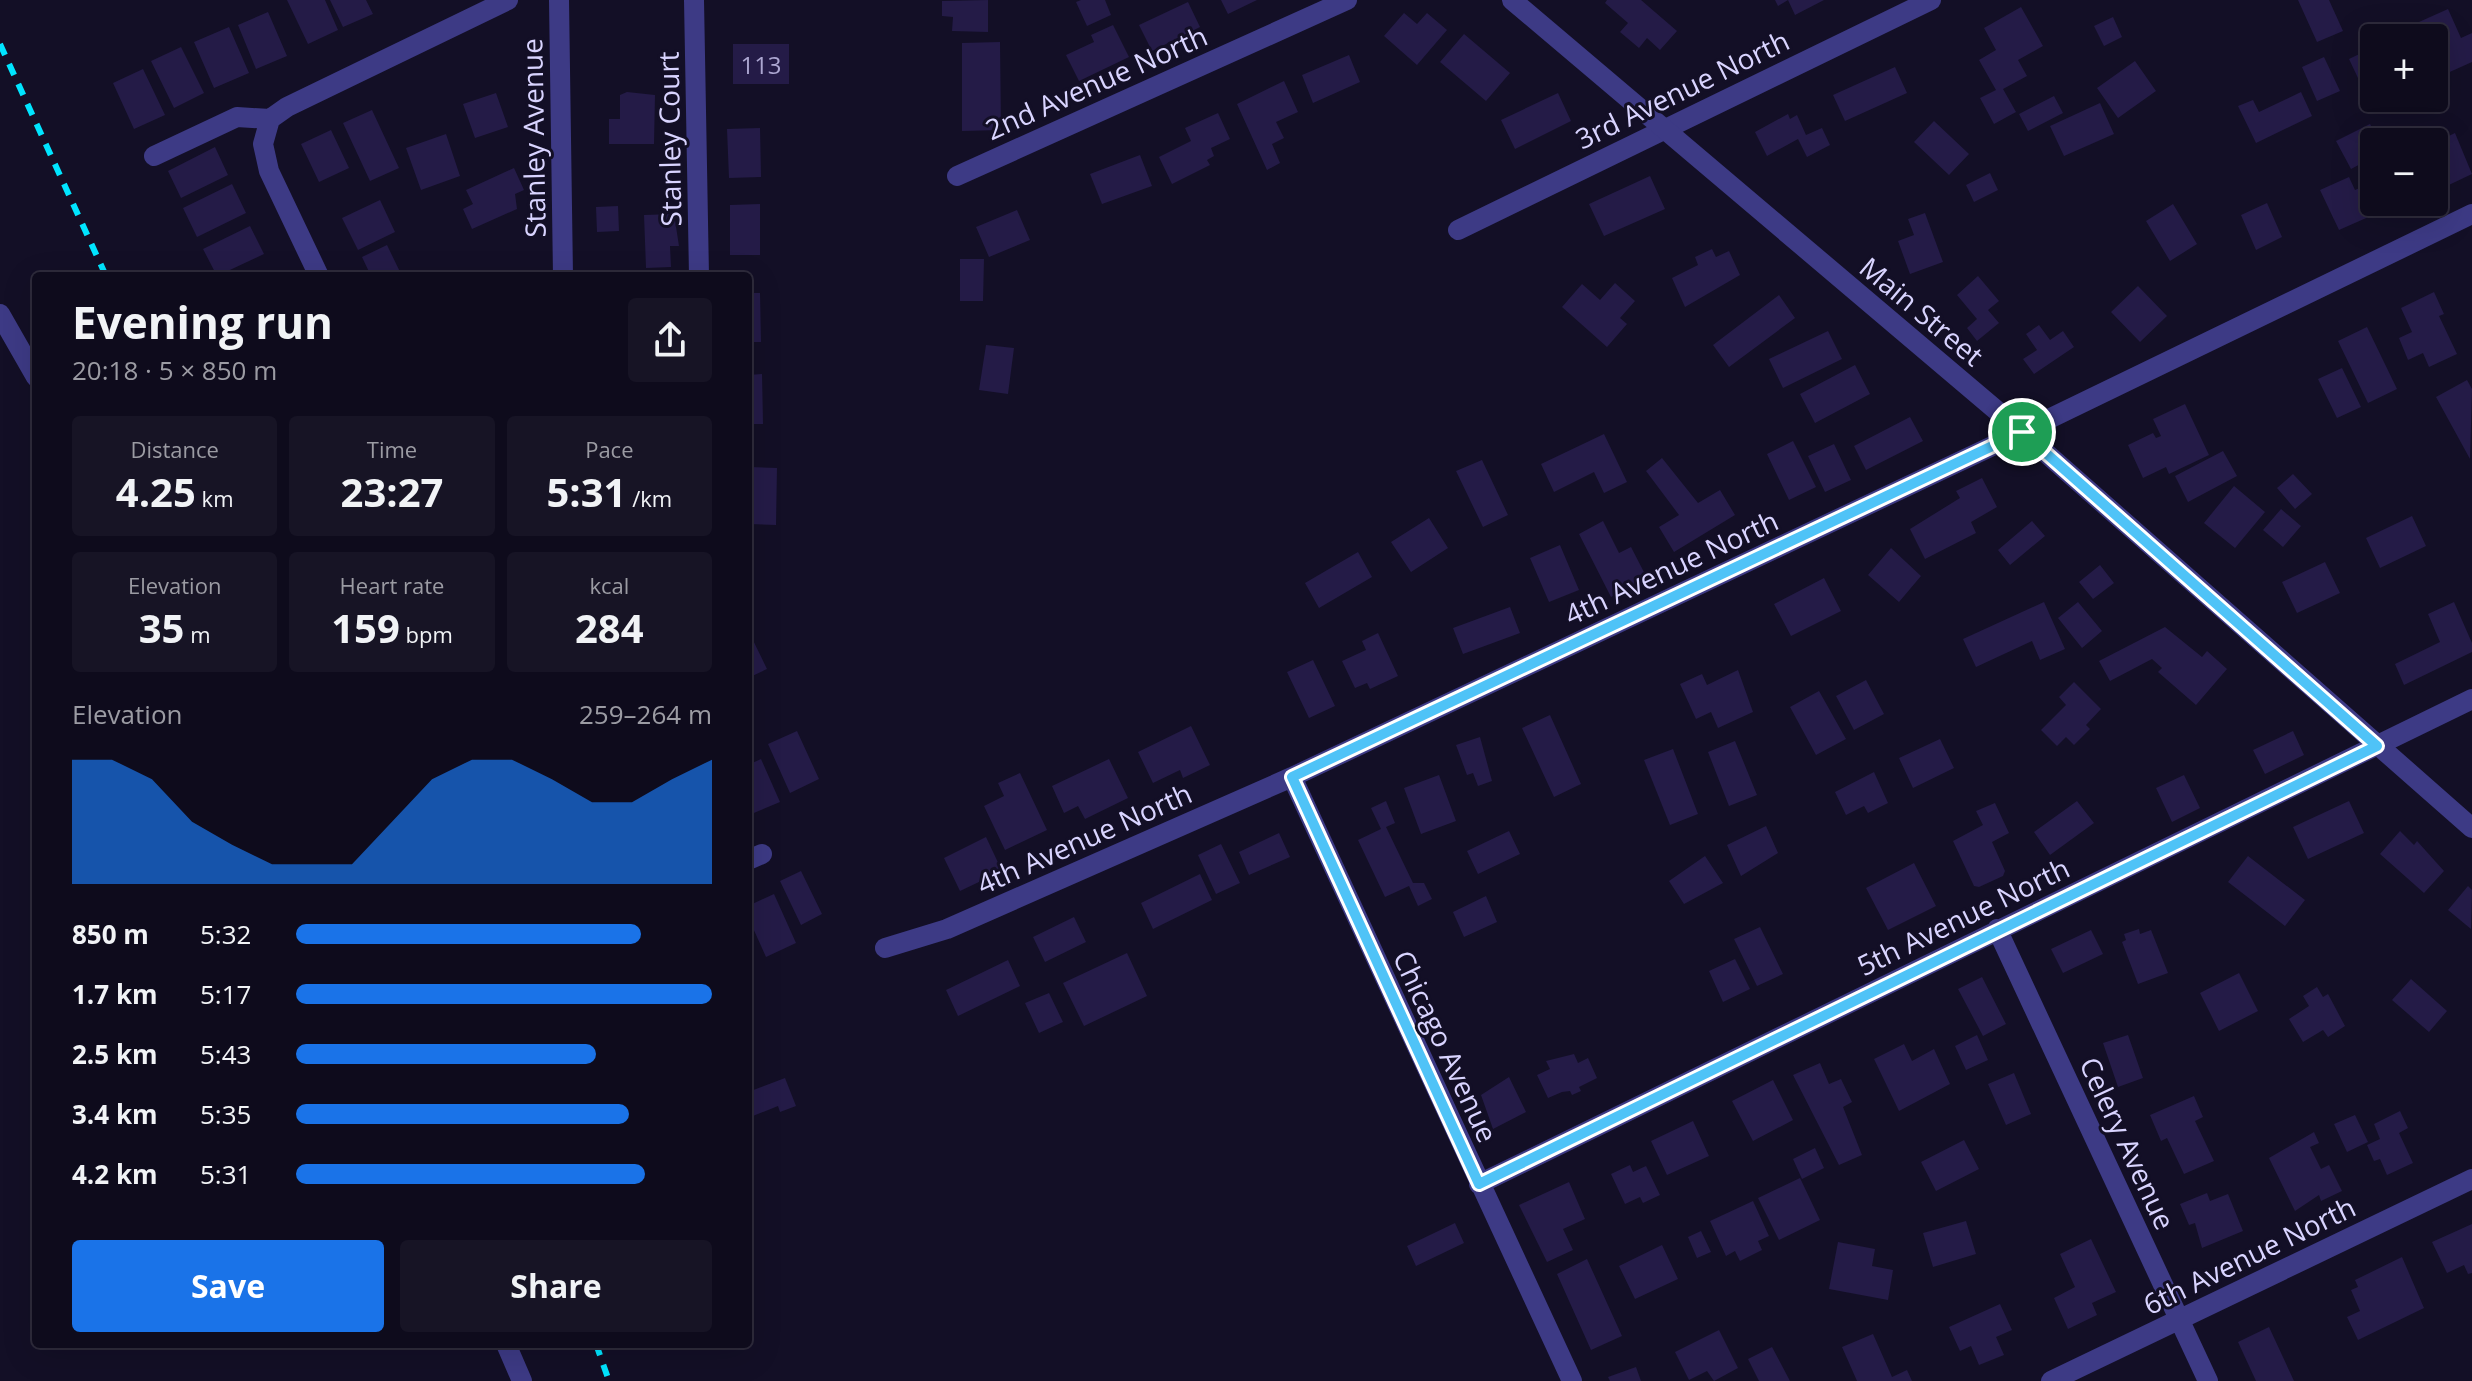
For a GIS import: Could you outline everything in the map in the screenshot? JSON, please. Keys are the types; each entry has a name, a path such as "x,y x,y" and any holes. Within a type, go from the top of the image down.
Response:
{"street":[{"path":"154,156 237,117 270,119 287,107 508,0"},
{"name":"Stanley Avenue","path":"559,0 563,272"},
{"name":"Stanley Court","path":"694,0 699,272"},
{"name":"2nd Avenue North","path":"957,176 1347,0"},
{"name":"Main Street","path":"1512,0 2022,432 2472,828"},
{"name":"3rd Avenue North","path":"1458,230 1931,0"},
{"path":"270,119 263,144 269,171 317,272"},
{"name":"4th Avenue North","path":"885,948 947,929 1292,777 2022,432 2472,214"},
{"path":"0,314 32,370"},
{"name":"5th Avenue North","path":"1479,1184 2472,699"},
{"name":"Chicago Avenue","path":"1292,777 1572,1381"},
{"name":"Celery Avenue","path":"1997,929 2208,1381"},
{"name":"6th Avenue North","path":"2051,1381 2472,1179"},
{"path":"508,1348 522,1381"}],"building":[{"path":"287,0 325,0 338,30 308,44"},
{"path":"330,0 366,0 373,14 343,27"},
{"path":"988,0 988,32 952,31 953,17 942,16 942,1"},
{"path":"1105,0 1111,15 1087,26 1076,2"},
{"path":"1221,0 1257,0 1228,14"},
{"path":"1607,0 1641,0 1677,31 1660,50 1647,38 1639,48 1620,32 1628,23 1605,3"},
{"path":"1788,0 1824,0 1795,15"},
{"path":"2298,0 2329,0 2343,31 2317,42"},
{"path":"1188,2 1200,27 1152,51 1139,25"},
{"path":"2021,7 2043,46 2018,60 2027,76 2003,89 2016,112 1994,124 1980,98 1996,90 1979,60 1996,50 1984,28"},
{"path":"2448,9 2461,38 2472,33 2472,62 2448,73 2448,24 2419,22"},
{"path":"268,12 287,56 256,69 238,25"},
{"path":"1404,13 1417,24 1427,13 1447,30 1417,65 1384,36"},
{"path":"2113,17 2122,37 2104,46 2094,26"},
{"path":"1113,25 1129,57 1079,81 1066,55 1094,42 1091,35"},
{"path":"229,27 249,73 214,88 194,42"},
{"path":"1464,34 1510,73 1486,101 1440,62"},
{"path":"1000,42 1001,130 962,131 962,43"},
{"path":"733,44 789,44 789,84 733,84"},
{"path":"181,47 204,93 174,108 151,61"},
{"path":"2360,54 2360,82 2349,59"},
{"path":"1349,55 1360,82 1313,103 1302,75"},
{"path":"2324,57 2340,91 2317,101 2302,67"},
{"path":"2135,61 2156,91 2118,118 2097,88"},
{"path":"1895,67 1907,93 1845,121 1833,95"},
{"path":"143,69 165,115 134,129 113,83"},
{"path":"1284,81 1298,112 1276,122 1284,138 1272,144 1280,163 1267,170 1237,104"},
{"path":"627,92 655,95 654,144 609,144 609,119 620,119 620,95"},
{"path":"2301,92 2312,116 2256,143 2238,106 2253,100 2259,112"},
{"path":"496,93 508,127 475,138 463,104"},
{"path":"1558,93 1571,121 1515,149 1501,120"},
{"path":"2054,96 2063,113 2028,131 2019,114"},
{"path":"2100,103 2114,134 2064,156 2050,126"},
{"path":"372,110 399,168 370,181 343,123"},
{"path":"1218,113 1230,139 1211,148 1214,156 1207,160 1210,165 1172,184 1159,157 1191,141 1185,128"},
{"path":"1788,114 1790,119 1797,115 1806,135 1822,128 1830,145 1807,157 1798,139 1767,156 1755,132"},
{"path":"1934,121 1969,154 1949,175 1914,142"},
{"path":"760,128 761,177 729,178 727,129"},
{"path":"2360,129 2360,164 2351,169 2336,141"},
{"path":"331,130 349,168 319,182 301,144"},
{"path":"2455,133 2472,174 2448,185 2448,136"},
{"path":"446,134 460,176 421,190 406,148"},
{"path":"215,147 228,175 181,198 168,171"},
{"path":"1140,155 1152,186 1102,204 1090,174"},
{"path":"514,168 524,190 515,194 517,209 472,229 463,209 473,204 466,190"},
{"path":"1990,173 1998,190 1974,202 1966,185"},
{"path":"1650,176 1665,209 1604,236 1589,204"},
{"path":"2349,177 2355,190 2360,188 2360,216 2371,216 2339,230 2320,190"},
{"path":"232,184 246,213 197,237 183,208"},
{"path":"380,200 395,232 358,250 342,218"},
{"path":"2267,203 2282,237 2256,250 2241,215"},
{"path":"760,204 760,255 730,255 730,205"},
{"path":"2173,204 2197,244 2170,261 2146,221"},
{"path":"618,206 619,231 597,232 596,207"},
{"path":"1017,210 1030,240 989,257 976,227"},
{"path":"1925,213 1943,262 1910,274 1898,241 1914,235 1908,219"},
{"path":"674,214 679,246 670,246 671,267 646,268 644,215"},
{"path":"250,226 264,254 226,272 215,272 203,249"},
{"path":"387,245 400,272 369,272 362,257"},
{"path":"1712,249 1716,257 1729,251 1740,275 1685,307 1672,278 1698,265 1695,257"},
{"path":"960,259 984,259 983,301 960,301"},
{"path":"1978,276 1999,301 1988,310 1999,323 1977,341 1967,328 1977,319 1957,295"},
{"path":"1615,283 1635,301 1620,318 1627,324 1607,347 1562,307 1582,284 1600,300"},
{"path":"2138,286 2167,316 2140,342 2111,312"},
{"path":"2434,292 2444,314 2439,316 2457,354 2429,367 2423,353 2408,360 2399,338 2412,332 2401,308"},
{"path":"752,293 760,293 761,342 752,342"},
{"path":"1779,295 1795,318 1729,367 1713,345"},
{"path":"2039,325 2050,340 2063,331 2074,347 2034,374 2023,359 2037,350 2026,334"},
{"path":"2367,327 2397,389 2368,403 2338,341"},
{"path":"1828,331 1842,359 1783,388 1769,359"},
{"path":"986,345 1014,348 1008,394 979,390"},
{"path":"1855,365 1870,394 1815,423 1800,394"},
{"path":"2342,368 2361,407 2337,418 2318,379"},
{"path":"762,374 763,424 752,424 752,375"},
{"path":"2467,380 2472,389 2470,459 2436,397"},
{"path":"2185,404 2209,455 2169,474 2166,467 2143,478 2128,445 2153,433 2156,438 2161,436 2153,419"},
{"path":"1910,417 1923,441 1866,470 1854,446"},
{"path":"1604,434 1627,482 1604,493 1594,472 1554,492 1541,464"},
{"path":"1793,441 1816,487 1789,500 1767,454"},
{"path":"1834,444 1851,480 1825,492 1808,456"},
{"path":"2223,451 2237,476 2188,502 2175,476"},
{"path":"1662,458 1698,503 1720,490 1735,515 1674,552 1659,527 1679,515 1646,471"},
{"path":"1482,460 1508,515 1483,527 1456,471"},
{"path":"752,467 777,468 776,525 752,524"},
{"path":"2293,474 2312,494 2295,509 2277,488"},
{"path":"1982,478 1997,507 1971,522 1976,533 1925,559 1910,529 1960,498 1956,491"},
{"path":"2234,486 2265,512 2235,548 2204,523"},
{"path":"2281,509 2301,526 2283,547 2263,530"},
{"path":"2412,516 2426,546 2380,568 2366,538"},
{"path":"1429,518 1448,548 1411,572 1391,542"},
{"path":"1603,521 1619,553 1631,547 1647,578 1611,597 1579,534"},
{"path":"2032,521 2045,536 2010,565 1998,550"},
{"path":"1560,545 1579,590 1549,602 1530,558"},
{"path":"1891,548 1921,576 1899,602 1868,575"},
{"path":"1358,552 1372,577 1319,608 1305,583"},
{"path":"2325,562 2340,593 2297,613 2282,582"},
{"path":"2100,565 2114,583 2093,599 2079,582"},
{"path":"1824,578 1841,611 1791,636 1774,604"},
{"path":"2044,602 2065,649 2040,660 2032,641 1976,667 1963,639"},
{"path":"2078,602 2102,631 2082,648 2058,618"},
{"path":"2454,602 2472,643 2472,652 2404,685 2395,664 2440,642 2428,614"},
{"path":"1510,607 1520,633 1463,654 1453,628"},
{"path":"2165,627 2202,657 2207,651 2227,669 2196,705 2158,672 2162,668 2152,659 2110,681 2099,661"},
{"path":"1378,633 1398,676 1370,689 1367,683 1355,688 1342,661 1366,650 1362,641"},
{"path":"752,638 767,669 752,676"},
{"path":"1313,660 1335,706 1309,718 1287,672"},
{"path":"1738,670 1753,712 1718,728 1711,712 1696,719 1680,684 1702,674 1707,685"},
{"path":"1866,680 1884,714 1854,730 1836,696"},
{"path":"2074,682 2101,709 2086,725 2090,729 2074,745 2066,737 2057,746 2041,730 2066,705 2059,697"},
{"path":"1819,691 1846,739 1816,755 1790,707"},
{"path":"1550,715 1581,784 1554,797 1522,728"},
{"path":"1191,726 1210,765 1183,778 1180,770 1153,783 1138,752"},
{"path":"797,731 819,779 790,793 768,744"},
{"path":"2293,731 2304,755 2265,774 2253,750"},
{"path":"1480,737 1492,781 1478,786 1473,773 1467,775 1456,745"},
{"path":"1940,739 1954,768 1913,788 1899,758"},
{"path":"1735,741 1757,795 1729,806 1708,752"},
{"path":"1673,749 1698,814 1670,825 1644,760"},
{"path":"761,759 780,802 752,814 752,763"},
{"path":"1109,759 1128,798 1085,819 1078,806 1064,813 1052,786"},
{"path":"1874,772 1888,803 1868,813 1864,806 1846,815 1835,792"},
{"path":"1020,773 1047,830 1005,850 984,806 1004,796 998,783"},
{"path":"1439,775 1456,821 1421,834 1404,788"},
{"path":"2184,775 2200,808 2172,822 2156,788"},
{"path":"1386,801 1395,823 1386,827 1413,883 1424,883 1432,899 1418,906 1409,886 1385,897 1358,840 1381,829 1371,808"},
{"path":"2077,801 2094,823 2050,855 2034,832"},
{"path":"2349,801 2364,833 2308,859 2293,827"},
{"path":"1995,803 2009,833 1992,842 2005,871 2003,876 1979,887 1974,886 1953,841 1983,825 1976,811"},
{"path":"1766,826 1778,853 1741,876 1727,845"},
{"path":"1509,831 1520,854 1478,874 1467,851"},
{"path":"2400,831 2414,845 2417,841 2444,871 2424,893 2380,854"},
{"path":"1279,833 1290,857 1249,875 1239,852"},
{"path":"986,837 1002,871 960,891 944,858"},
{"path":"1221,844 1240,883 1216,894 1198,855"},
{"path":"1705,856 1723,883 1684,904 1669,881"},
{"path":"2248,856 2305,900 2285,926 2228,882"},
{"path":"1914,863 1936,906 1888,930 1866,888"},
{"path":"801,871 822,914 801,925 780,881"},
{"path":"1200,874 1212,900 1153,929 1141,903"},
{"path":"2468,886 2472,890 2471,929 2448,910"},
{"path":"774,894 796,943 766,957 752,926 752,904"},
{"path":"1486,896 1497,922 1464,937 1453,912"},
{"path":"1074,917 1086,942 1045,962 1033,937"},
{"path":"1760,927 1783,974 1757,986 1734,939"},
{"path":"2139,929 2140,934 2151,930 2168,973 2138,984 2122,942 2126,940 2124,934"},
{"path":"2091,930 2103,954 2063,973 2051,949"},
{"path":"1127,953 1147,996 1084,1026 1063,983"},
{"path":"1735,959 1750,989 1723,1002 1709,971"},
{"path":"1008,960 1020,986 958,1016 946,990"},
{"path":"2239,973 2258,1011 2219,1031 2200,993"},
{"path":"1982,977 2006,1024 1983,1036 1958,989"},
{"path":"2411,979 2447,1011 2429,1032 2392,1000"},
{"path":"2317,987 2323,997 2328,994 2345,1026 2328,1037 2323,1030 2303,1042 2289,1019 2309,1006 2303,996"},
{"path":"1049,993 1063,1022 1039,1033 1025,1003"},
{"path":"1977,1035 1988,1060 1966,1070 1955,1046"},
{"path":"2128,1035 2143,1078 2118,1087 2103,1043"},
{"path":"1904,1044 1912,1061 1934,1049 1950,1084 1899,1111 1874,1059"},
{"path":"1574,1054 1578,1063 1588,1058 1597,1078 1579,1087 1581,1091 1572,1095 1570,1091 1562,1092 1548,1098 1537,1075 1550,1069 1546,1061"},
{"path":"1820,1063 1829,1084 1841,1079 1852,1102 1843,1107 1862,1155 1839,1165 1793,1075"},
{"path":"2014,1073 2031,1114 2006,1125 1988,1084"},
{"path":"1509,1077 1526,1112 1493,1129 1481,1095"},
{"path":"785,1078 796,1106 780,1112 778,1106 752,1116 752,1090"},
{"path":"1773,1080 1793,1120 1753,1141 1732,1101"},
{"path":"2194,1096 2203,1117 2195,1121 2214,1161 2184,1174 2167,1138 2161,1141 2150,1115"},
{"path":"2400,1111 2408,1128 2399,1133 2413,1163 2387,1175 2380,1159 2374,1161 2367,1145 2380,1139 2374,1124"},
{"path":"2355,1115 2368,1142 2347,1152 2334,1124"},
{"path":"1693,1121 1709,1156 1667,1175 1651,1141"},
{"path":"2314,1132 2319,1143 2310,1147 2321,1169 2329,1165 2342,1191 2321,1201 2319,1195 2295,1211 2269,1158"},
{"path":"1964,1140 1979,1169 1936,1191 1921,1162"},
{"path":"1815,1148 1824,1168 1802,1179 1793,1159"},
{"path":"1630,1165 1633,1172 1646,1166 1660,1195 1643,1203 1640,1197 1625,1204 1611,1174"},
{"path":"1800,1178 1820,1220 1779,1240 1758,1198"},
{"path":"1569,1182 1585,1219 1563,1229 1573,1250 1547,1262 1519,1205"},
{"path":"2207,1193 2210,1201 2228,1194 2243,1231 2202,1248 2195,1223 2189,1225 2180,1204"},
{"path":"1753,1201 1769,1236 1758,1241 1762,1250 1740,1261 1735,1251 1726,1256 1710,1221"},
{"path":"1966,1221 1976,1254 1933,1267 1923,1233"},
{"path":"1455,1223 1464,1243 1416,1266 1407,1246"},
{"path":"2472,1224 2472,1273 2468,1274 2464,1265 2447,1273 2432,1242"},
{"path":"1701,1231 1711,1252 1697,1258 1688,1237"},
{"path":"2091,1239 2116,1292 2092,1303 2097,1315 2068,1329 2054,1298 2075,1287 2060,1254"},
{"path":"1838,1242 1875,1249 1872,1266 1893,1270 1888,1300 1829,1289"},
{"path":"1662,1245 1678,1279 1635,1299 1619,1266"},
{"path":"2402,1257 2424,1308 2358,1340 2347,1317 2360,1311 2351,1290 2358,1287 2355,1280"},
{"path":"1587,1259 1622,1336 1591,1350 1557,1274"},
{"path":"2000,1304 2012,1330 1996,1337 2004,1355 1979,1365 1971,1346 1960,1351 1949,1327"},
{"path":"2269,1327 2294,1381 2256,1381 2238,1342"},
{"path":"1719,1330 1738,1368 1714,1381 1707,1371 1689,1380 1675,1352"},
{"path":"1873,1334 1892,1377 1907,1370 1912,1381 1857,1381 1842,1347"},
{"path":"1772,1347 1790,1381 1759,1381 1748,1359"},
{"path":"1636,1367 1641,1381 1610,1381 1608,1377"}],"railway":[{"path":"0,44 104,272"},
{"path":"597,1348 609,1381"}],"route":[{"path":"2022,432 2377,746 1479,1184 1292,777 2022,432"}]}
